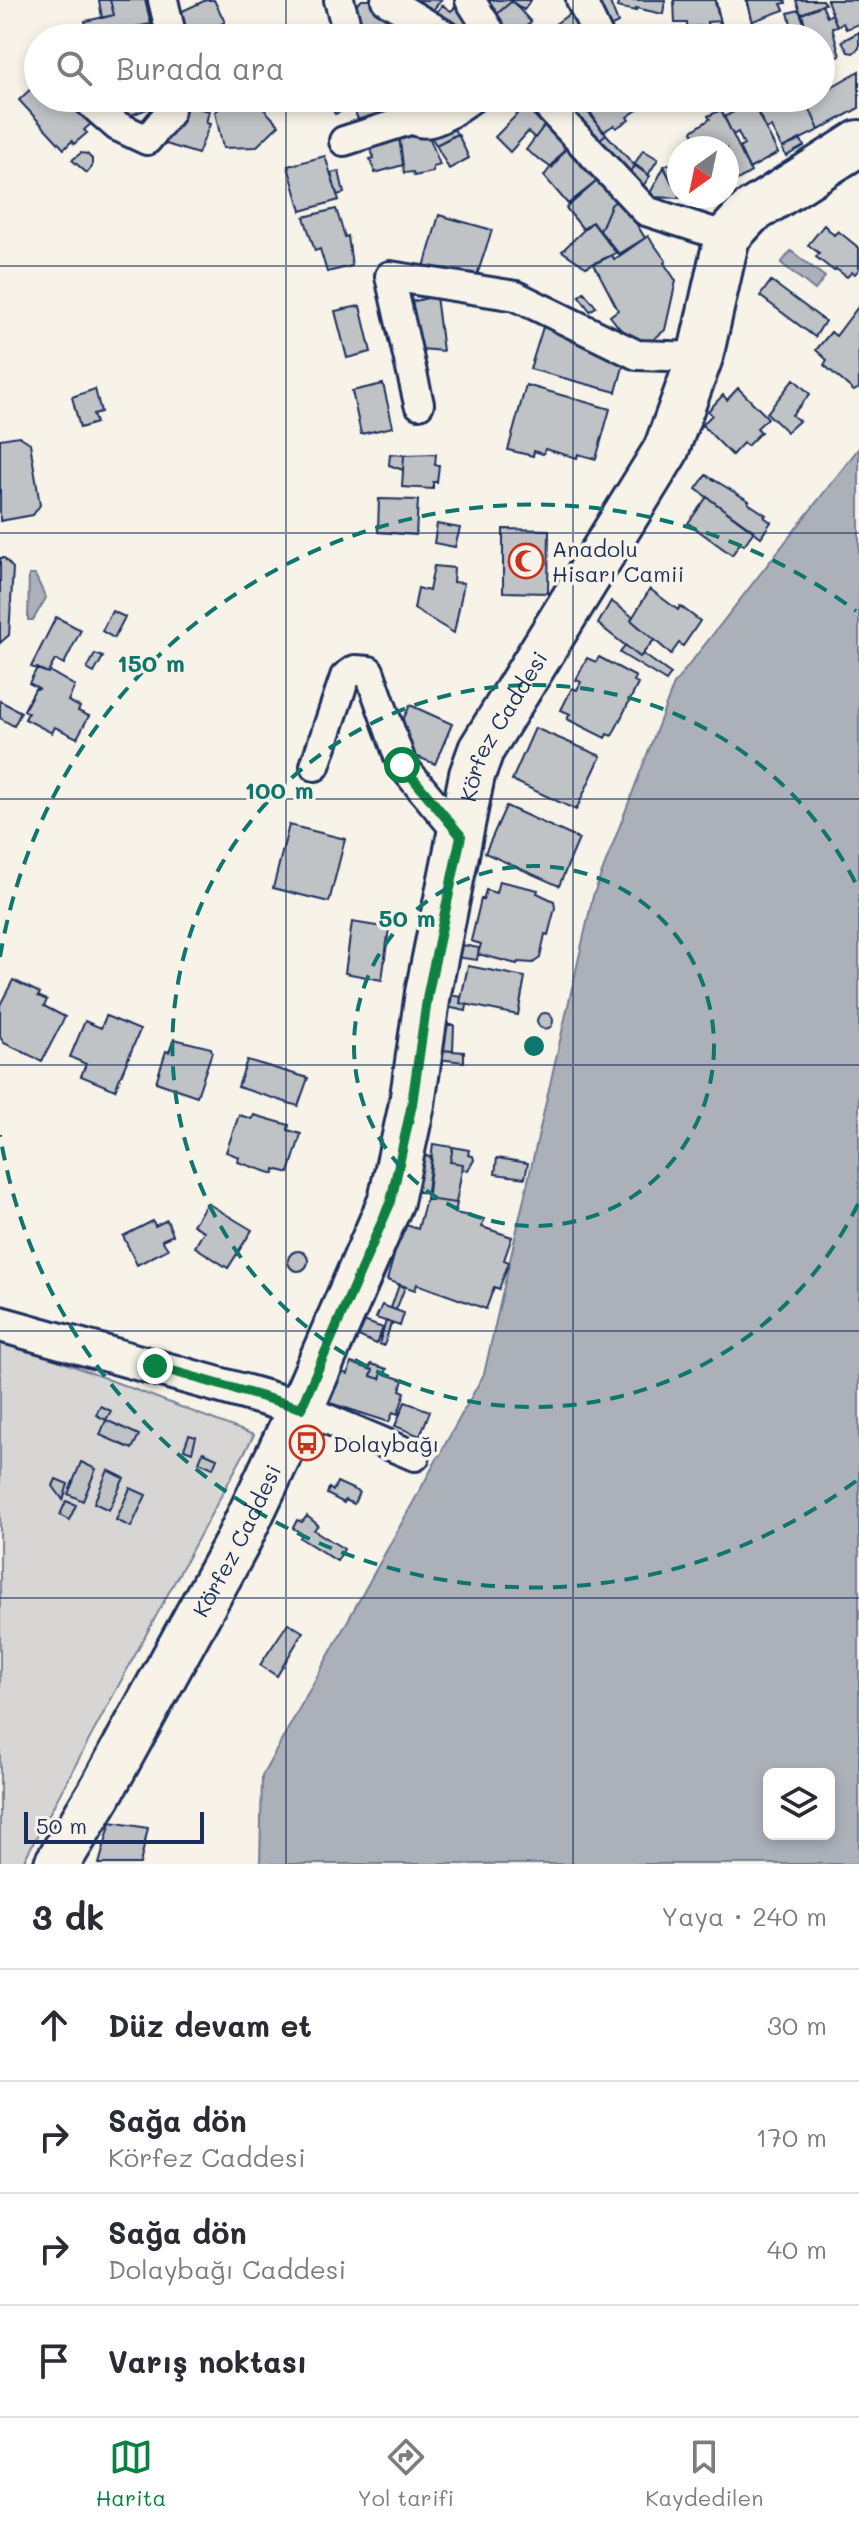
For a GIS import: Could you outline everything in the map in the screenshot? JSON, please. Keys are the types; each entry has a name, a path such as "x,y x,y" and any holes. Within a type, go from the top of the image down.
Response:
{"main road":[{"path":"727,237 749,213 859,143"},
{"name":"Körfez Caddesi","path":"57,1864 100,1793 236,1545 301,1408 391,1201 412,1104 428,993 472,775 481,750 666,450 700,357 727,237"}],"street":[{"path":"163,0 169,24"},
{"path":"339,0 346,24"},
{"path":"386,0 426,24"},
{"path":"470,0 485,24"},
{"path":"581,0 592,24"},
{"path":"731,0 737,24"},
{"path":"101,112 117,126 147,140 169,112"},
{"path":"344,141 398,112"},
{"path":"410,112 422,123 431,122 448,112"},
{"path":"553,112 646,211 727,237"},
{"path":"419,404 390,276 516,296 637,355 700,357"},
{"path":"315,766 345,677 355,670 369,671 402,765 461,836"},
{"path":"0,1324 301,1408 415,1456"}],"shaded area":[{"path":"791,251 825,277 815,290 781,263"},
{"path":"859,448 859,1864 260,1864 262,1776 484,1374 593,896 674,684"},
{"path":"29,575 35,575 46,598 33,620 28,620"},
{"path":"0,1338 254,1435 22,1864 0,1864"}],"building":[{"path":"99,0 110,0 114,15 102,18"},
{"path":"110,0 145,0 151,24 86,24 85,21 114,15"},
{"path":"206,0 214,0 225,22 178,24 174,15"},
{"path":"362,0 374,0 394,15 383,24 358,24 349,11"},
{"path":"400,0 441,0 429,15"},
{"path":"472,0 511,0 512,1 485,24"},
{"path":"510,0 531,0 524,10"},
{"path":"584,0 609,0 618,23 596,24"},
{"path":"619,0 665,0 663,14 617,7"},
{"path":"674,0 724,0 720,4 721,21 675,23"},
{"path":"742,0 785,0 786,3 781,4 784,10 750,22"},
{"path":"796,0 823,0 825,4 801,14"},
{"path":"827,0 859,0 859,24 846,29 843,23 837,26"},
{"path":"512,1 531,22 492,24 489,21"},
{"path":"460,3 479,24 444,24 433,18 442,5 451,11"},
{"path":"822,5 827,17 832,14 837,26 805,24 802,14"},
{"path":"579,7 588,24 555,24"},
{"path":"799,10 804,24 791,24 788,13"},
{"path":"859,32 859,48 853,53 848,52 842,41"},
{"path":"835,38 840,56 835,58"},
{"path":"859,71 859,108 819,130 811,112 835,112 835,85"},
{"path":"30,112 83,112 93,122 84,130 87,133 64,149"},
{"path":"116,112 139,112 118,120"},
{"path":"173,112 209,112 206,123 210,124 198,154 166,144"},
{"path":"215,112 267,112 279,125 256,147 223,148"},
{"path":"355,112 398,112 402,120 362,129"},
{"path":"519,112 542,112 549,119 535,138 528,132 510,152 495,137"},
{"path":"578,112 588,112 606,134 592,146 571,117"},
{"path":"590,112 634,112 627,117 629,120 603,132"},
{"path":"722,112 734,136 694,136 692,131 710,119 708,116"},
{"path":"733,112 757,112 778,153 749,169 739,148 744,145 738,132 733,135 724,117"},
{"path":"758,112 811,112 819,130 782,148 771,127 766,129"},
{"path":"549,119 571,141 552,168 526,150"},
{"path":"451,124 457,134 436,145 430,135"},
{"path":"398,131 403,165 375,173 370,159 374,158 366,137"},
{"path":"427,131 440,165 433,167 433,172 414,176 413,172 404,173 399,133"},
{"path":"458,134 469,158 449,169 436,145"},
{"path":"606,134 635,166 622,180 592,146"},
{"path":"571,140 602,177 568,204 544,176"},
{"path":"801,140 804,146 786,156 782,148"},
{"path":"739,147 751,172 739,179"},
{"path":"643,150 658,159 648,175 634,165"},
{"path":"81,153 92,159 92,167 87,173 72,160"},
{"path":"325,156 339,200 301,211 288,166"},
{"path":"636,165 650,176 638,193 623,180"},
{"path":"664,167 667,173 667,198 648,197"},
{"path":"339,171 344,193 337,195 331,173"},
{"path":"602,177 619,198 611,205 600,231 592,222 583,229 566,208"},
{"path":"620,197 645,238 619,254 600,231 611,205"},
{"path":"336,209 345,237 348,236 352,266 327,272 320,249 315,251 304,217"},
{"path":"439,215 492,230 475,281 424,267"},
{"path":"592,222 616,253 586,267 562,251"},
{"path":"824,225 834,235 838,231 859,248 859,269 855,274 852,272 847,277 836,269 834,271 816,257 819,253 808,245"},
{"path":"648,236 676,281 665,330 638,352 610,316 618,310 594,264 612,255 614,259"},
{"path":"771,281 825,321 815,337 760,296"},
{"path":"584,292 596,307 590,311 579,296"},
{"path":"436,296 443,351 421,349 411,302"},
{"path":"360,306 371,352 347,358 335,311"},
{"path":"858,307 859,388 854,391 824,365 827,360 816,350 831,332 836,336"},
{"path":"543,327 627,353 616,392 530,369"},
{"path":"794,379 810,394 792,415 799,421 787,432 767,413"},
{"path":"383,384 393,427 361,434 352,391"},
{"path":"526,385 610,409 596,459 578,454 577,458 545,449 543,454 534,451 533,456 508,450"},
{"path":"738,388 768,418 757,428 761,432 747,446 743,443 732,455 702,425 712,415 708,411 723,395 727,400"},
{"path":"95,389 101,412 93,414 96,423 80,428 72,397"},
{"path":"19,436 30,443 40,505 33,515 0,521 0,439"},
{"path":"390,454 404,455 403,470 389,465"},
{"path":"436,454 435,465 439,465 433,489 402,487 404,455"},
{"path":"706,475 766,515 764,517 771,522 761,537 696,489"},
{"path":"707,497 754,531 732,555 688,523"},
{"path":"379,499 418,500 416,535 378,532"},
{"path":"437,524 460,528 455,547 434,543"},
{"name":"Anadolu Hisarı Camii","path":"503,529 549,530 548,593 503,592"},
{"path":"0,558 4,558 13,568 9,635 0,643"},
{"path":"434,566 454,568 453,582 464,583 454,633 414,609 418,588 429,591"},
{"path":"650,589 678,610 680,606 700,621 683,646 679,643 671,654 631,620"},
{"path":"611,601 633,617 631,620 654,640 640,657 598,624"},
{"path":"112,611 125,617 114,638 102,631"},
{"path":"56,617 81,630 64,664 55,660 48,673 31,667"},
{"path":"625,645 671,674 666,681 620,653"},
{"path":"95,654 103,657 94,673 87,669"},
{"path":"599,657 636,677 634,681 638,684 612,736 607,734 605,738 567,719 570,714 561,710 572,688 577,690 581,682 576,680 587,658 596,662"},
{"path":"37,668 49,671 75,686 68,701 89,716 77,738 55,727 52,733 25,719 28,713 24,710 35,689 40,689 29,683"},
{"path":"0,701 21,712 14,726 0,718"},
{"path":"410,705 452,724 435,764 403,751 396,735"},
{"path":"535,728 601,756 576,810 512,780"},
{"path":"506,806 579,839 559,886 485,853"},
{"path":"289,825 345,839 329,902 273,888"},
{"path":"499,881 538,890 537,893 554,901 548,935 545,934 540,958 533,963 517,964 478,954 481,944 471,941 481,899 486,890 496,893"},
{"path":"352,922 389,928 382,980 345,973"},
{"path":"457,944 479,948 477,960 455,957"},
{"path":"468,966 525,977 518,1015 460,1003"},
{"path":"13,980 40,993 38,996 47,1000 44,1006 65,1017 42,1061 4,1043 0,1037 0,1005"},
{"path":"450,995 461,997 460,1003 467,1005 466,1011 447,1007"},
{"path":"542,1013 548,1013 553,1021 551,1027 542,1029 537,1024 537,1018"},
{"path":"106,1016 140,1030 115,1090 81,1076 86,1064 70,1057 85,1021 101,1028"},
{"path":"443,1025 454,1025 453,1051 442,1050"},
{"path":"174,1039 211,1048 197,1096 156,1082 166,1051 169,1052"},
{"path":"439,1050 464,1052 464,1062 438,1059"},
{"path":"247,1060 308,1078 298,1106 238,1087"},
{"path":"239,1115 252,1119 254,1115 289,1125 288,1130 301,1134 289,1173 275,1169 274,1174 238,1162 239,1157 226,1152"},
{"path":"433,1144 453,1147 450,1162 463,1164 456,1203 426,1199"},
{"path":"453,1147 469,1150 468,1155 473,1156 468,1170 462,1169 463,1164 450,1162"},
{"path":"423,1156 432,1157 428,1193 409,1191"},
{"path":"497,1158 528,1163 525,1178 495,1174"},
{"path":"426,1199 457,1203 455,1213 484,1219 482,1227 512,1237 504,1260 509,1262 499,1289 494,1287 486,1309 417,1284 415,1290 387,1280 403,1224 418,1229"},
{"path":"207,1203 252,1230 228,1268 195,1247 204,1231 193,1225"},
{"path":"167,1220 173,1235 162,1240 168,1249 137,1265 123,1236 153,1221 155,1226"},
{"path":"298,1251 305,1254 308,1261 305,1268 298,1271 291,1268 288,1261 291,1254"},
{"path":"399,1285 405,1287 396,1310 391,1308"},
{"path":"382,1305 404,1313 400,1326 376,1318"},
{"path":"358,1319 383,1328 376,1344 352,1333"},
{"path":"386,1321 391,1323 384,1346 379,1344"},
{"path":"351,1363 373,1370 371,1376 380,1379 382,1373 403,1380 400,1390 405,1392 398,1414 393,1412 389,1422 324,1401 334,1370 348,1374"},
{"path":"371,1364 387,1369 380,1379 371,1376"},
{"path":"405,1402 430,1411 420,1436 395,1426"},
{"path":"100,1406 111,1411 106,1420 96,1415"},
{"path":"106,1420 139,1435 132,1449 100,1435"},
{"path":"189,1435 196,1437 192,1452 184,1449"},
{"path":"203,1452 217,1458 213,1468 199,1462"},
{"path":"81,1462 96,1469 83,1501 68,1494"},
{"path":"108,1470 124,1478 109,1510 94,1503"},
{"path":"56,1479 68,1484 63,1500 53,1486"},
{"path":"337,1482 359,1492 354,1504 345,1500 344,1503 327,1494 329,1488 333,1491"},
{"path":"130,1488 146,1495 131,1527 116,1520"},
{"path":"66,1501 76,1505 69,1520 60,1515"},
{"path":"307,1516 318,1525 314,1530 344,1549 337,1561 300,1538 302,1534 293,1528 297,1520 302,1522"},
{"path":"288,1623 303,1632 277,1676 260,1665"},
{"path":"111,1822 148,1828 140,1864 99,1864"}],"place":[{"name":"Anadolu Hisarı Camii","path":"526,561"},
{"name":"Dolaybağı","path":"307,1443"}],"route":[{"path":"155,1366 301,1408 391,1201 412,1104 428,993 461,836 402,765"}]}
